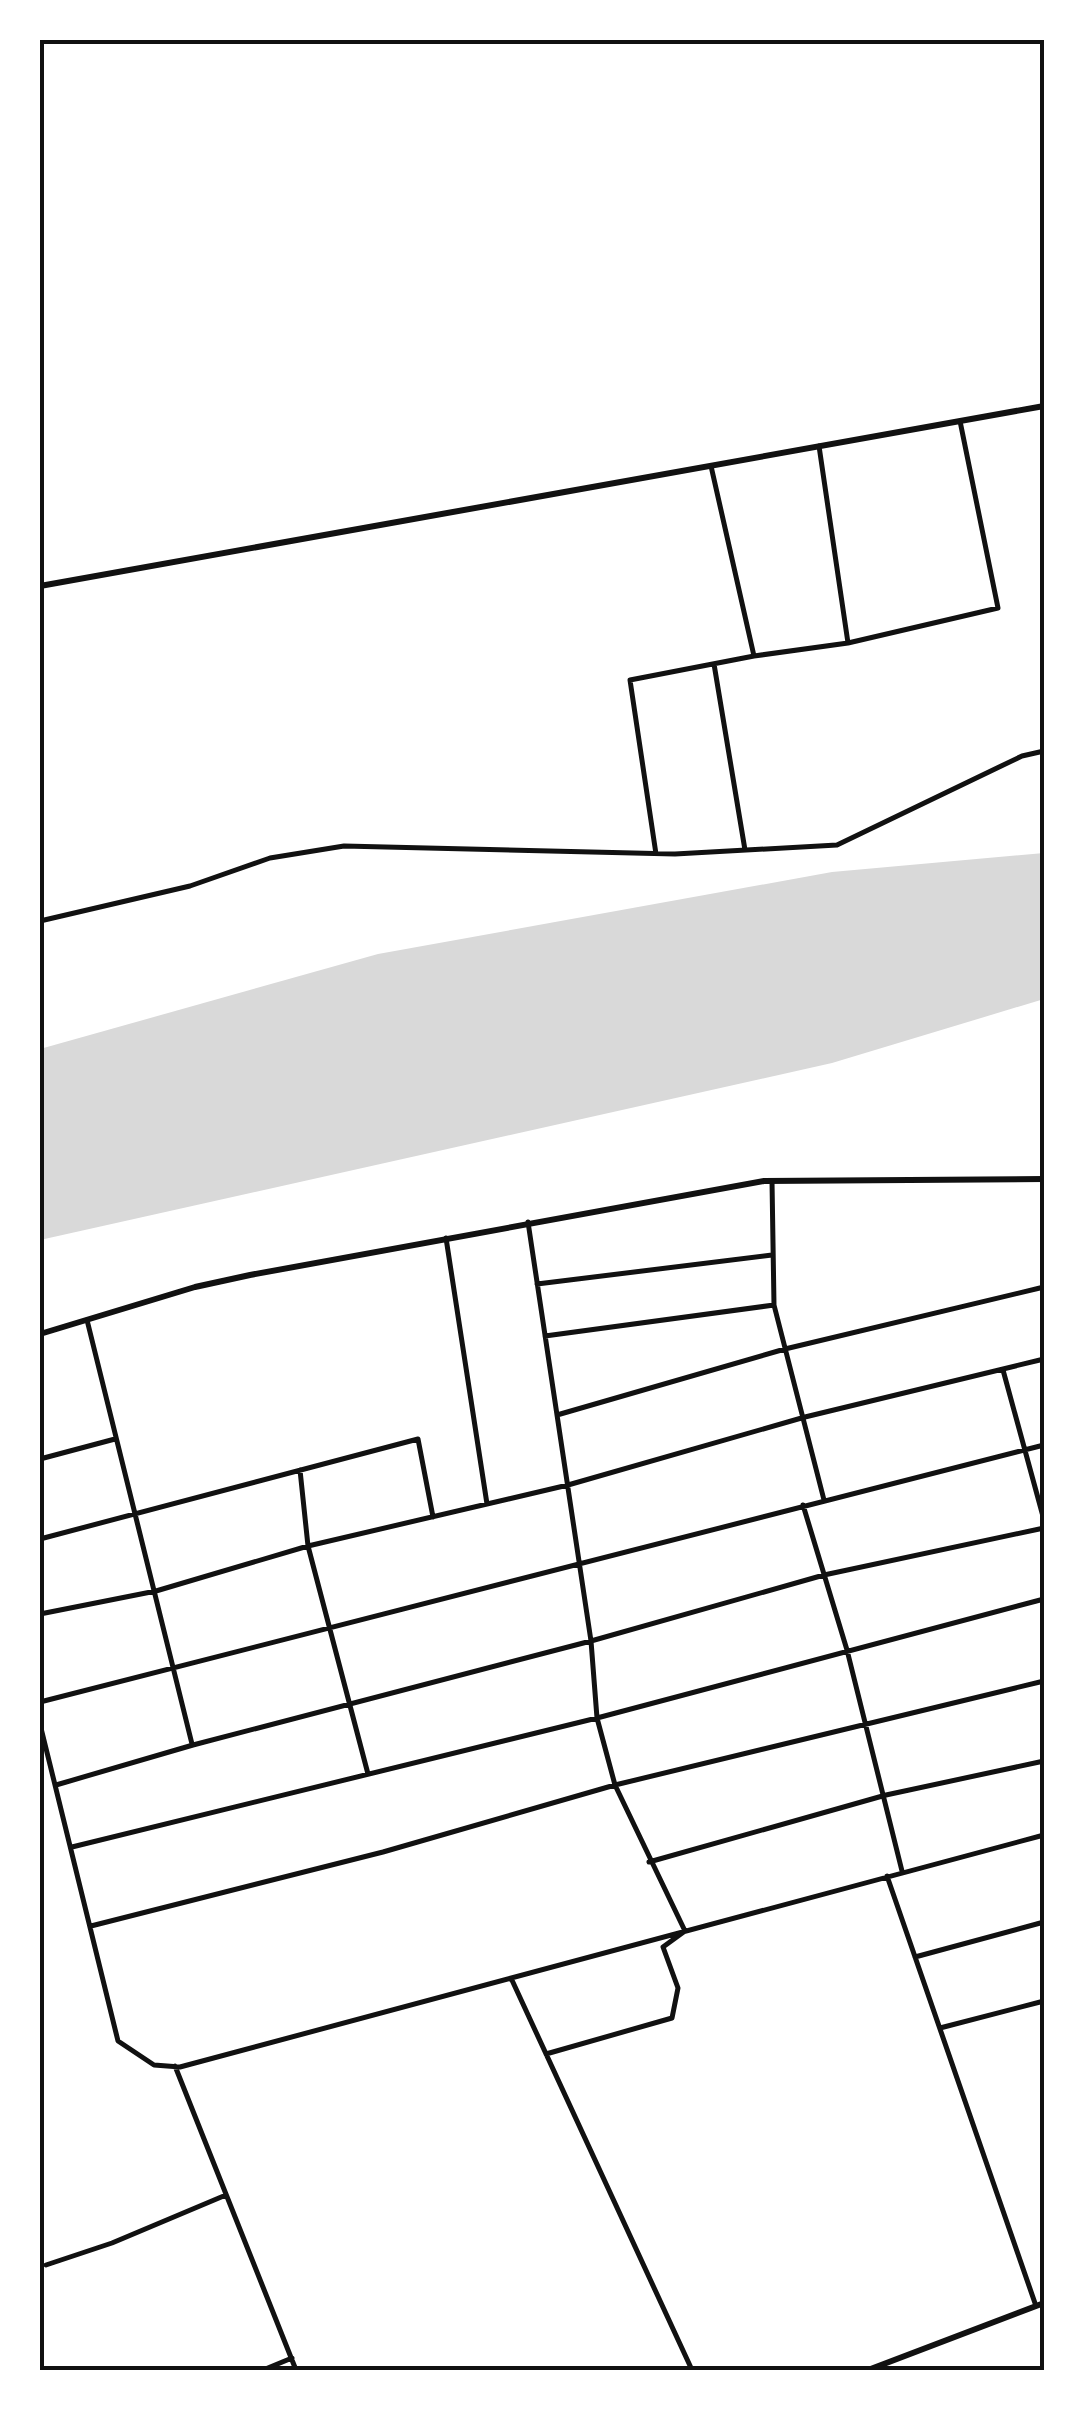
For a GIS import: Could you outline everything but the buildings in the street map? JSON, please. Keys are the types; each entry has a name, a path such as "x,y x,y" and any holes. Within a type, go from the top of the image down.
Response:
{"street":[{"path":"40,586 1044,406"},
{"path":"656,854 630,680 848,643 998,608 960,421"},
{"path":"819,446 848,643"},
{"path":"711,466 754,656"},
{"path":"714,664 745,850"},
{"path":"40,921 190,886 270,858 344,846 656,854 837,844 1005,764 1044,751"},
{"path":"40,1334 250,1274 772,1181 1044,1180"},
{"path":"772,1181 774,1305 824,1500"},
{"path":"528,1222 592,1640 597,1718 614,1785 685,1931"},
{"path":"446,1238 487,1504"},
{"path":"537,1284 772,1255"},
{"path":"557,1415 785,1349 1044,1287"},
{"path":"545,1336 774,1305"},
{"path":"86,1320 193,1745"},
{"path":"40,1614 156,1590 308,1546 568,1485 805,1417 1044,1360"},
{"path":"56,1785 824,1575 1044,1524 1003,1370"},
{"path":"40,1459 115,1439"},
{"path":"40,1540 418,1439 432,1517"},
{"path":"40,1702 1044,1445"},
{"path":"300,1470 308,1546 368,1774"},
{"path":"803,1505 847,1650 902,1871"},
{"path":"72,1848 597,1718 1044,1599"},
{"path":"91,1926 383,1852 614,1785 1044,1681"},
{"path":"40,1724 118,2042 154,2065 175,2066 1044,1835"},
{"path":"649,1862 886,1795 1044,1761"},
{"path":"868,2370 1040,2304 887,1876"},
{"path":"915,1956 1044,1922"},
{"path":"546,2054 672,2018 678,1988 663,1947 685,1931"},
{"path":"510,1978 692,2370"},
{"path":"940,2028 1044,2001"},
{"path":"175,2066 296,2370"},
{"path":"46,2265 112,2243 226,2194"},
{"path":"263,2370 292,2358"}],"shaded area":[{"path":"1044,853 1044,999 832,1063 40,1240 40,1049 378,954 832,872"}]}
